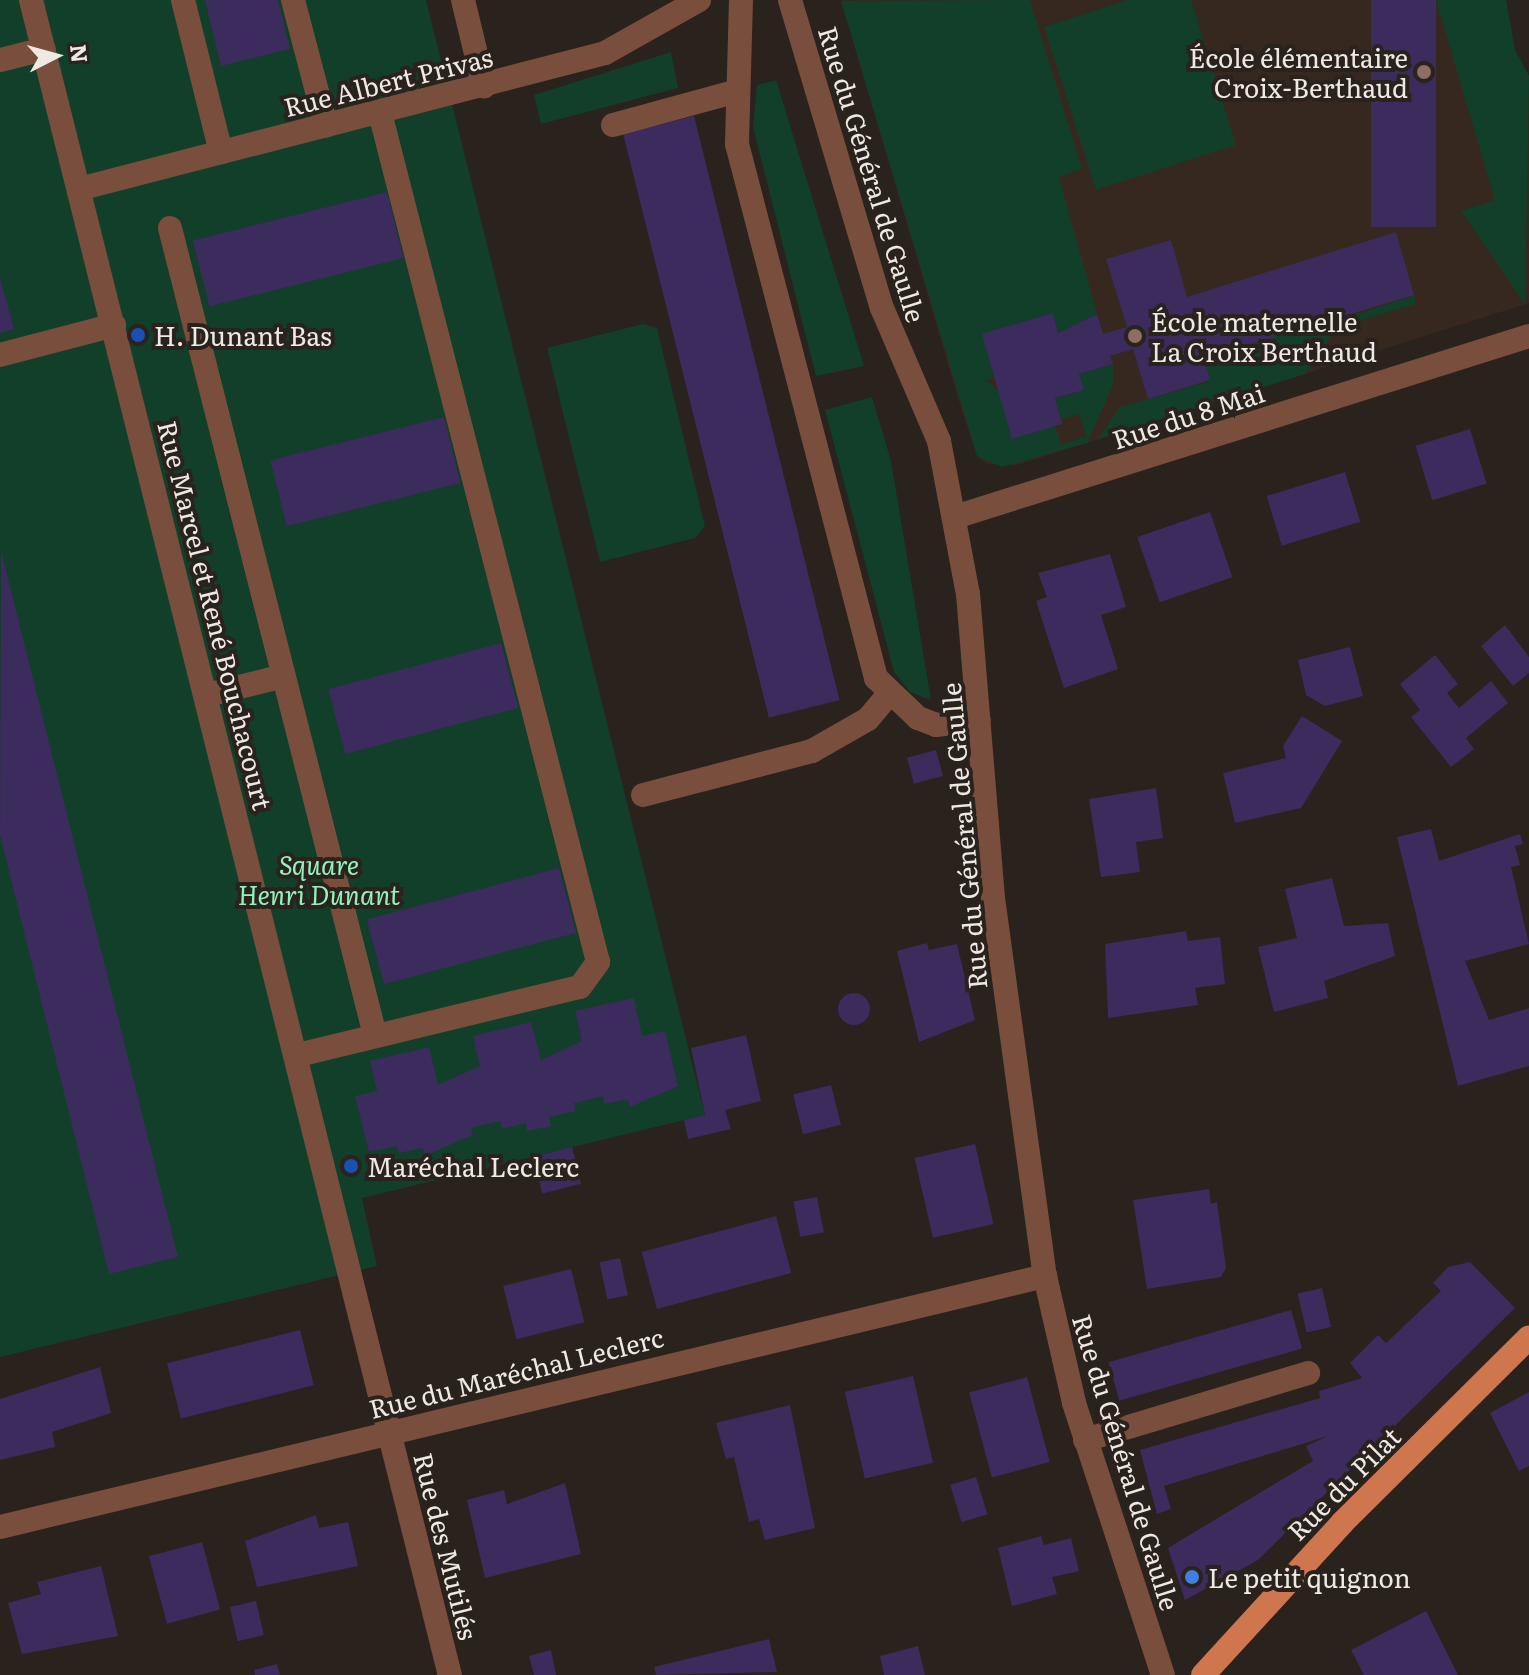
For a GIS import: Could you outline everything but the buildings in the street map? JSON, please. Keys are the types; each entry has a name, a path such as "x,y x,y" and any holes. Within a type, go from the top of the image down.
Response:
{"main road":[{"name":"Rue du Pilat","path":"1203,1675 1343,1522 1529,1337"}],"street":[{"name":"Rue Marcel et René Bouchacourt","path":"31,0 390,1431"},
{"path":"183,0 221,152"},
{"path":"293,0 326,126"},
{"path":"463,0 484,87"},
{"name":"Rue Albert Privas","path":"79,189 484,87 635,42 699,0"},
{"path":"741,0 737,144 876,678 887,696 936,725 979,720"},
{"name":"Rue du Général de Gaulle","path":"790,0 882,308 933,420 955,517 979,720 993,898 1045,1276 1085,1440 1163,1675"},
{"path":"0,60 44,49"},
{"path":"613,125 737,91"},
{"path":"298,1055 580,987 598,962 380,113"},
{"path":"170,228 375,1035"},
{"path":"0,355 114,325"},
{"name":"Rue du 8 Mai","path":"955,517 1529,336"},
{"path":"207,695 284,676"},
{"path":"643,795 812,751 868,719 887,696"},
{"name":"Rue du Maréchal Leclerc","path":"0,1527 1045,1276"},
{"path":"1085,1440 1308,1373"},
{"name":"Rue des Mutilés","path":"390,1431 450,1675"}],"shaded area":[{"path":"841,0 1506,0 1515,50 1529,76 1529,303 1017,465 987,464 977,456 958,398"}],"green space":[{"name":"Square Henri Dunant","path":"0,0 426,0 705,1115 362,1198 377,1266 0,1357"},
{"path":"1030,0 1082,169 1059,177 1097,314 1058,333 1053,313 983,334 995,377 985,381 1055,426 1061,445 1086,436 1079,414 1061,419 1055,398 1084,390 1079,374 1113,364 1114,383 1087,443 1002,467 977,456 841,1"},
{"path":"1128,0 1191,0 1236,145 1096,190 1044,27"},
{"path":"1436,0 1506,0 1515,50 1529,76 1525,304 1461,211 1495,200"},
{"path":"671,52 678,88 541,124 534,95"},
{"path":"776,80 864,366 816,376 753,127 757,85"},
{"path":"1414,295 1416,304 1324,331 1318,328"},
{"path":"643,324 657,328 705,526 695,538 600,562 547,348"},
{"path":"1300,329 1331,337 1305,374 1098,439 1120,407 1210,381 1204,358"},
{"path":"872,397 891,461 931,700 910,692 894,672 825,410"}],"place":[{"name":"École élémentaire Croix-Berthaud","path":"1424,72"},
{"name":"H. Dunant Bas","path":"138,335"},
{"name":"École maternelle La Croix Berthaud","path":"1135,336"},
{"name":"Maréchal Leclerc","path":"351,1166"},
{"name":"Le petit quignon","path":"1192,1577"}]}
